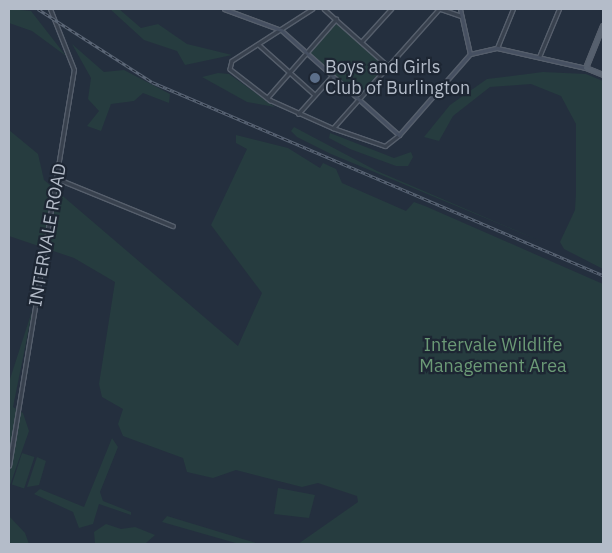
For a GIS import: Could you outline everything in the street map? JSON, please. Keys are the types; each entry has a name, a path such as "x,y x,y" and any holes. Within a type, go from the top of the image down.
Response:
{"main road":[{"path":"603,26 586,68 603,75"}],"street":[{"name":"INTERVALE ROAD","path":"9,466 58,179 74,70 50,9"},
{"path":"224,9 235,11 281,30 399,135"},
{"path":"313,9 229,65 267,98 298,114 385,146 399,135 470,54 497,48 586,68"},
{"path":"324,9 388,66"},
{"path":"361,42 391,9"},
{"path":"333,128 440,9 461,16"},
{"path":"497,48 513,9"},
{"path":"539,57 558,9"},
{"path":"460,10 470,54"},
{"path":"267,98 336,20"},
{"path":"258,44 315,95"},
{"path":"298,114 332,76"},
{"path":"58,179 173,226"}],"green space":[{"path":"9,9 31,11 66,56 32,31 9,23"},
{"path":"110,9 119,9 141,28 158,24 187,44 232,55 185,65 177,51 144,40"},
{"path":"336,22 385,66 358,96 309,52"},
{"path":"72,44 104,72 124,70 170,94 169,103 143,93 134,101 111,104 101,131 87,126 99,111 88,99 91,78"},
{"path":"543,72 586,74 603,81 603,269 564,249 560,242 575,210 576,193 576,124 561,96 531,84 490,87 453,116 439,141 424,137 450,105 487,79"},
{"path":"218,73 229,74 275,107 247,102 202,77"},
{"path":"294,127 377,171 543,242 331,154 297,137 291,131"},
{"name":"Intervale Wildlife Management Area","path":"9,130 38,154 44,180 238,346 262,293 211,225 247,149 236,143 236,135 288,148 320,168 323,163 336,169 342,183 406,211 414,202 425,206 603,284 603,544 298,544 358,502 357,496 318,483 302,487 236,470 213,478 187,472 183,458 123,436 118,424 123,409 102,397 99,384 115,282 74,258 9,236"},
{"path":"330,133 394,158 411,152 413,157 408,166 396,166 350,149 329,138"},
{"path":"33,308 13,407 23,413 29,431 9,488 9,382"},
{"path":"112,438 118,447 100,492 103,501 131,512 131,515 99,504 93,524 79,528 73,512 34,494 40,489 84,507"},
{"path":"22,453 34,457 24,488 12,484"},
{"path":"37,457 46,461 39,485 27,487"},
{"path":"278,488 315,495 309,518 274,514"},
{"path":"9,516 25,533 29,544 9,544"},
{"path":"167,516 259,544 239,544 162,522"},
{"path":"106,524 121,529 135,527 155,535 146,543 95,544 94,532"}],"railway":[{"path":"38,9 152,82 603,275"}],"place":[{"name":"Boys and Girls Club of Burlington","path":"315,78"}]}
